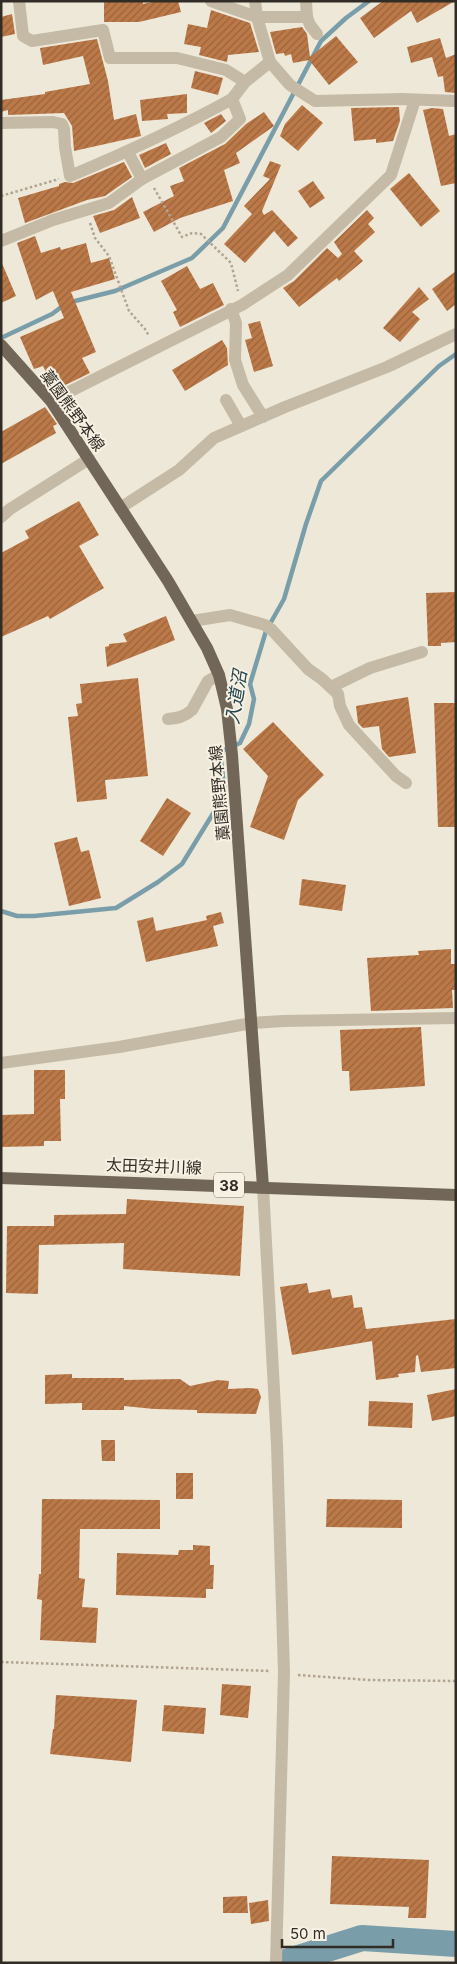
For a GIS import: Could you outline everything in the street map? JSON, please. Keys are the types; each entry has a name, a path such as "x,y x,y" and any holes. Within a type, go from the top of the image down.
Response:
{"main road":[{"name":"藁園熊野本線","path":"3,346 51,401 192,620 208,648 219,675 227,709 231,741 263,1187"},
{"name":"太田安井川線","path":"1,1178 456,1195"}],"street":[{"path":"19,1 24,36 32,41 103,30 110,58 177,58 226,70 245,82"},
{"path":"211,1 257,17 307,17"},
{"path":"255,1 257,17 270,62 290,85 315,101 402,99 456,101"},
{"path":"306,1 307,17 317,34"},
{"path":"1,123 53,122 62,124 70,176 128,152 232,99 245,82 270,62"},
{"path":"1,241 53,220 108,203 144,178 221,138 240,119 232,99"},
{"path":"51,401 236,307 288,275 391,175 415,100"},
{"path":"128,152 144,178"},
{"path":"236,307 235,360 243,385 263,417"},
{"path":"120,508 180,470 214,438 387,368 456,334"},
{"path":"226,400 241,426"},
{"path":"1,517 10,509 89,459"},
{"path":"192,620 230,615 268,627 283,640 308,669 338,694 340,706 349,725 396,776 406,783"},
{"path":"331,687 370,668 422,652"},
{"path":"168,719 188,714 208,682 219,675"},
{"path":"1,1062 119,1047 252,1023 456,1018"},
{"path":"263,1187 277,1445 284,1672 276,1963"}],"path":[{"path":"1,196 70,176"},
{"path":"144,178 182,238 192,233 201,234 231,263 236,307"},
{"path":"86,210 94,238 109,256 129,311 145,329 154,350"},
{"path":"1,1662 284,1672 304,1677 456,1681"}],"building":[{"path":"104,1 143,1 143,4 156,1 178,1 181,12 139,22 104,22"},
{"path":"383,1 455,1 417,23 411,11 374,38 360,18"},
{"path":"211,10 250,23 259,52 228,55 227,62 199,55 201,47 184,44 188,24 207,28"},
{"path":"12,14 15,34 1,37 1,17"},
{"path":"302,27 307,34 310,57 336,36 358,62 329,85 309,60 293,63 291,54 285,56 284,53 276,54 270,32"},
{"path":"440,38 446,58 456,54 456,93 445,92 443,76 438,77 432,57 411,63 407,47"},
{"path":"97,39 108,81 114,120 136,114 141,136 74,151 72,126 64,113 8,115 8,110 1,112 1,100 45,94 45,92 90,84 83,56 43,65 40,48"},
{"path":"195,71 223,78 218,95 191,88"},
{"path":"187,94 187,113 167,114 168,119 142,121 140,100"},
{"path":"302,105 323,123 298,151 280,136 285,124"},
{"path":"399,107 400,121 393,141 376,143 376,139 354,141 351,108"},
{"path":"432,108 443,109 449,136 456,134 456,183 441,186 423,110"},
{"path":"264,112 274,126 236,153 240,163 224,170 233,201 180,218 154,232 143,212 174,196 170,186 184,181 179,168 225,144 246,124"},
{"path":"221,114 226,121 211,133 204,123"},
{"path":"166,143 171,154 145,168 139,155"},
{"path":"270,161 281,165 262,211 264,215 272,210 298,238 288,247 274,231 245,263 224,244 252,214 244,206 270,179 263,176"},
{"path":"124,162 132,177 105,196 87,200 25,223 18,198 59,186 59,184 65,182 73,183"},
{"path":"409,173 440,211 421,227 390,189"},
{"path":"313,181 325,198 310,208 298,191"},
{"path":"132,197 140,218 100,233 93,216 114,210"},
{"path":"367,210 374,218 368,224 375,232 354,251 363,261 339,281 337,278 299,307 283,288 294,281 327,248 338,258 342,254 334,242"},
{"path":"35,236 41,253 60,247 61,250 86,243 91,263 109,258 115,279 71,292 96,352 82,358 90,373 55,390 43,366 34,369 20,337 64,318 53,291 36,300 17,243"},
{"path":"1,261 16,296 1,303"},
{"path":"187,266 200,289 213,283 224,305 180,327 173,312 177,310 161,281"},
{"path":"456,271 456,304 447,311 432,289"},
{"path":"419,287 429,299 412,312 420,319 400,342 383,328"},
{"path":"260,321 273,366 254,372 245,340 252,338 248,324"},
{"path":"222,340 227,348 228,365 185,391 172,370"},
{"path":"45,407 57,424 53,426 56,433 1,464 1,432"},
{"path":"79,501 99,535 79,546 104,588 50,619 48,616 1,637 1,553 29,538 25,531"},
{"path":"456,592 456,642 441,643 441,646 428,646 426,593"},
{"path":"166,616 175,640 107,667 105,647 109,646 109,644 127,642 123,634"},
{"path":"138,678 148,776 105,780 107,799 77,802 68,717 78,716 76,704 82,703 80,684"},
{"path":"408,697 416,753 389,757 382,749 379,726 363,728 358,723 356,706"},
{"path":"434,703 456,703 456,827 438,827"},
{"path":"273,722 324,775 298,800 284,840 250,827 268,776 243,749"},
{"path":"167,798 191,813 163,856 140,841"},
{"path":"77,837 81,852 89,850 101,898 69,906 54,843"},
{"path":"302,879 346,885 342,911 299,905"},
{"path":"221,912 224,923 213,926 218,946 146,962 137,921 153,917 156,931 207,920 206,916"},
{"path":"451,949 451,964 456,964 456,990 452,990 453,1008 371,1011 367,958 419,955 418,951"},
{"path":"421,1027 425,1086 350,1091 349,1071 342,1071 340,1030"},
{"path":"34,1070 65,1070 65,1099 60,1099 61,1141 44,1141 44,1146 1,1147 1,1115 34,1114"},
{"path":"127,1199 244,1206 240,1276 123,1269 124,1243 39,1245 38,1294 6,1293 7,1226 54,1226 54,1215 126,1214"},
{"path":"307,1283 309,1293 330,1289 332,1298 352,1295 354,1308 362,1307 366,1329 456,1319 456,1368 421,1372 418,1355 416,1356 415,1372 398,1374 399,1377 376,1380 372,1341 292,1355 280,1287"},
{"path":"72,1374 72,1378 124,1378 124,1380 180,1379 190,1386 218,1380 229,1381 228,1389 258,1389 261,1397 256,1414 197,1413 197,1410 124,1406 124,1410 82,1410 82,1403 45,1404 45,1375"},
{"path":"456,1389 456,1416 432,1421 427,1395"},
{"path":"369,1401 413,1403 412,1428 368,1426"},
{"path":"101,1440 115,1440 115,1461 102,1461"},
{"path":"176,1473 193,1473 193,1499 176,1499"},
{"path":"42,1499 160,1500 160,1529 80,1529 79,1578 85,1579 82,1607 98,1608 96,1643 40,1640 42,1600 37,1599 39,1574 41,1574"},
{"path":"327,1499 402,1500 402,1528 326,1527"},
{"path":"193,1545 210,1546 210,1565 214,1565 213,1589 206,1589 206,1598 116,1595 117,1553 178,1555 179,1550 193,1550"},
{"path":"222,1684 251,1686 248,1718 220,1715"},
{"path":"56,1695 137,1700 131,1762 50,1754"},
{"path":"164,1705 206,1708 204,1734 162,1731"},
{"path":"332,1856 429,1860 426,1918 408,1918 409,1907 330,1904"},
{"path":"247,1896 248,1913 223,1913 223,1897"},
{"path":"268,1900 269,1921 251,1924 249,1903"}],"waterway":[{"path":"71,302 115,291 192,258 223,228 321,41 346,18 369,1"},
{"path":"1,338 52,314 64,305"},
{"name":"入道沼","path":"1,911 17,916 34,916 116,908 158,882 182,864 225,794 220,752 240,743 249,724 254,699 250,684 266,631 284,599 321,481 439,366 456,354"},
{"path":"283,1963 362,1938 456,1944"}]}
